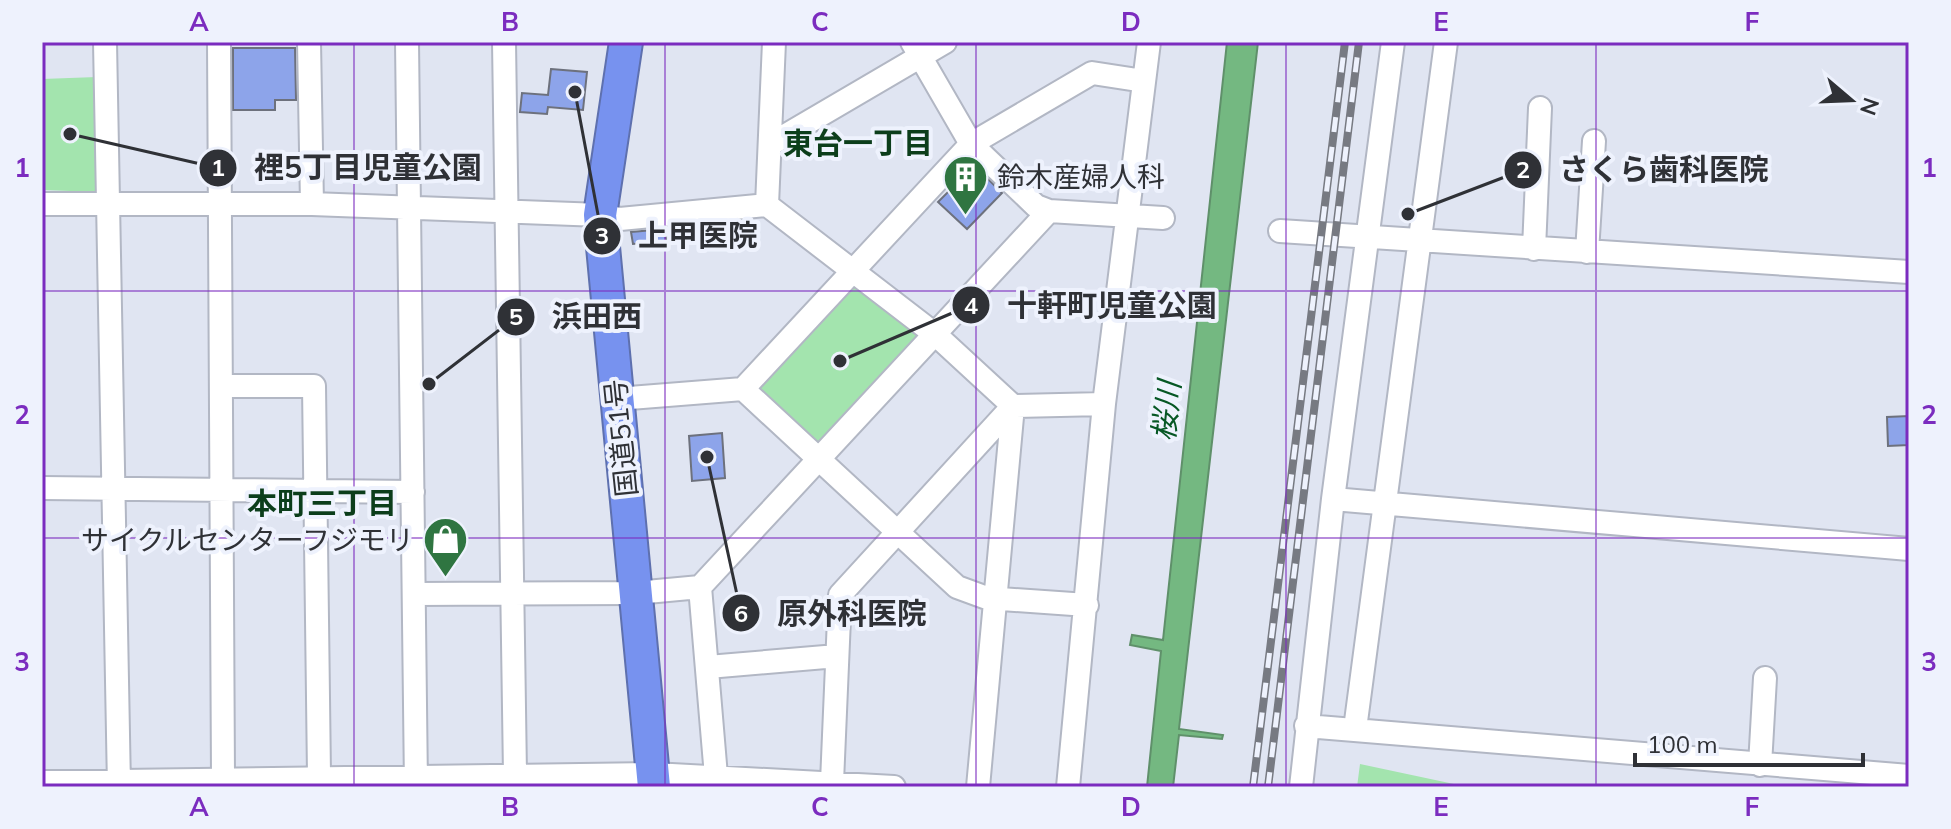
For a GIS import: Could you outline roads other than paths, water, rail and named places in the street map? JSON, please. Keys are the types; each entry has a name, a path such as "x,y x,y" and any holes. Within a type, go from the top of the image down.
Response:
{"highway":[{"name":"国道51号","path":"626,42 600,215 653,780"}],"street":[{"path":"105,42 119,784"},
{"path":"216,781 221,386 219,42"},
{"path":"309,42 312,204"},
{"path":"407,42 416,781"},
{"path":"504,42 515,775"},
{"path":"767,205 774,42"},
{"path":"771,144 916,49 945,42"},
{"path":"1068,787 1104,404 1149,42"},
{"path":"1301,787 1333,499 1393,42"},
{"path":"1355,729 1446,42"},
{"path":"916,49 971,144 1036,206 1049,211 1163,218"},
{"path":"617,399 743,389 971,144 1092,73 1144,81"},
{"path":"1534,249 1540,108"},
{"path":"1587,252 1594,141"},
{"path":"42,204 312,204 600,215 620,219 767,205 936,335 1013,406 1104,404"},
{"path":"415,594 636,593 700,587 1049,211"},
{"path":"1280,231 1909,272"},
{"path":"221,386 314,386 319,775"},
{"path":"743,389 957,587 997,598 1087,605"},
{"path":"832,782 840,595 1013,406"},
{"path":"978,787 1013,406"},
{"path":"42,488 413,492"},
{"path":"1333,499 1909,549"},
{"path":"700,587 716,776"},
{"path":"708,667 837,656"},
{"path":"1760,765 1765,678"},
{"path":"1306,726 1909,776"},
{"path":"42,782 119,784 319,775 416,781 515,775 653,780 716,776 894,787"}],"railway":[{"path":"1253,787 1345,42"},
{"path":"1268,787 1359,42"}],"place":[{"name":"上甲医院","path":"575,92"},
{"name":"裡5丁目児童公園","path":"70,134"},
{"name":"さくら歯科医院","path":"1408,214"},
{"name":"鈴木産婦人科","path":"966,216"},
{"name":"十軒町児童公園","path":"840,361"},
{"name":"浜田西","path":"429,384"},
{"name":"原外科医院","path":"707,457"},
{"name":"サイクルセンターフジモリ","path":"445,579"}],"district":[{"name":"東台一丁目","path":"858,144"},
{"name":"本町三丁目","path":"322,504"}],"water label":[{"name":"桜川","path":"1167,411"}]}
